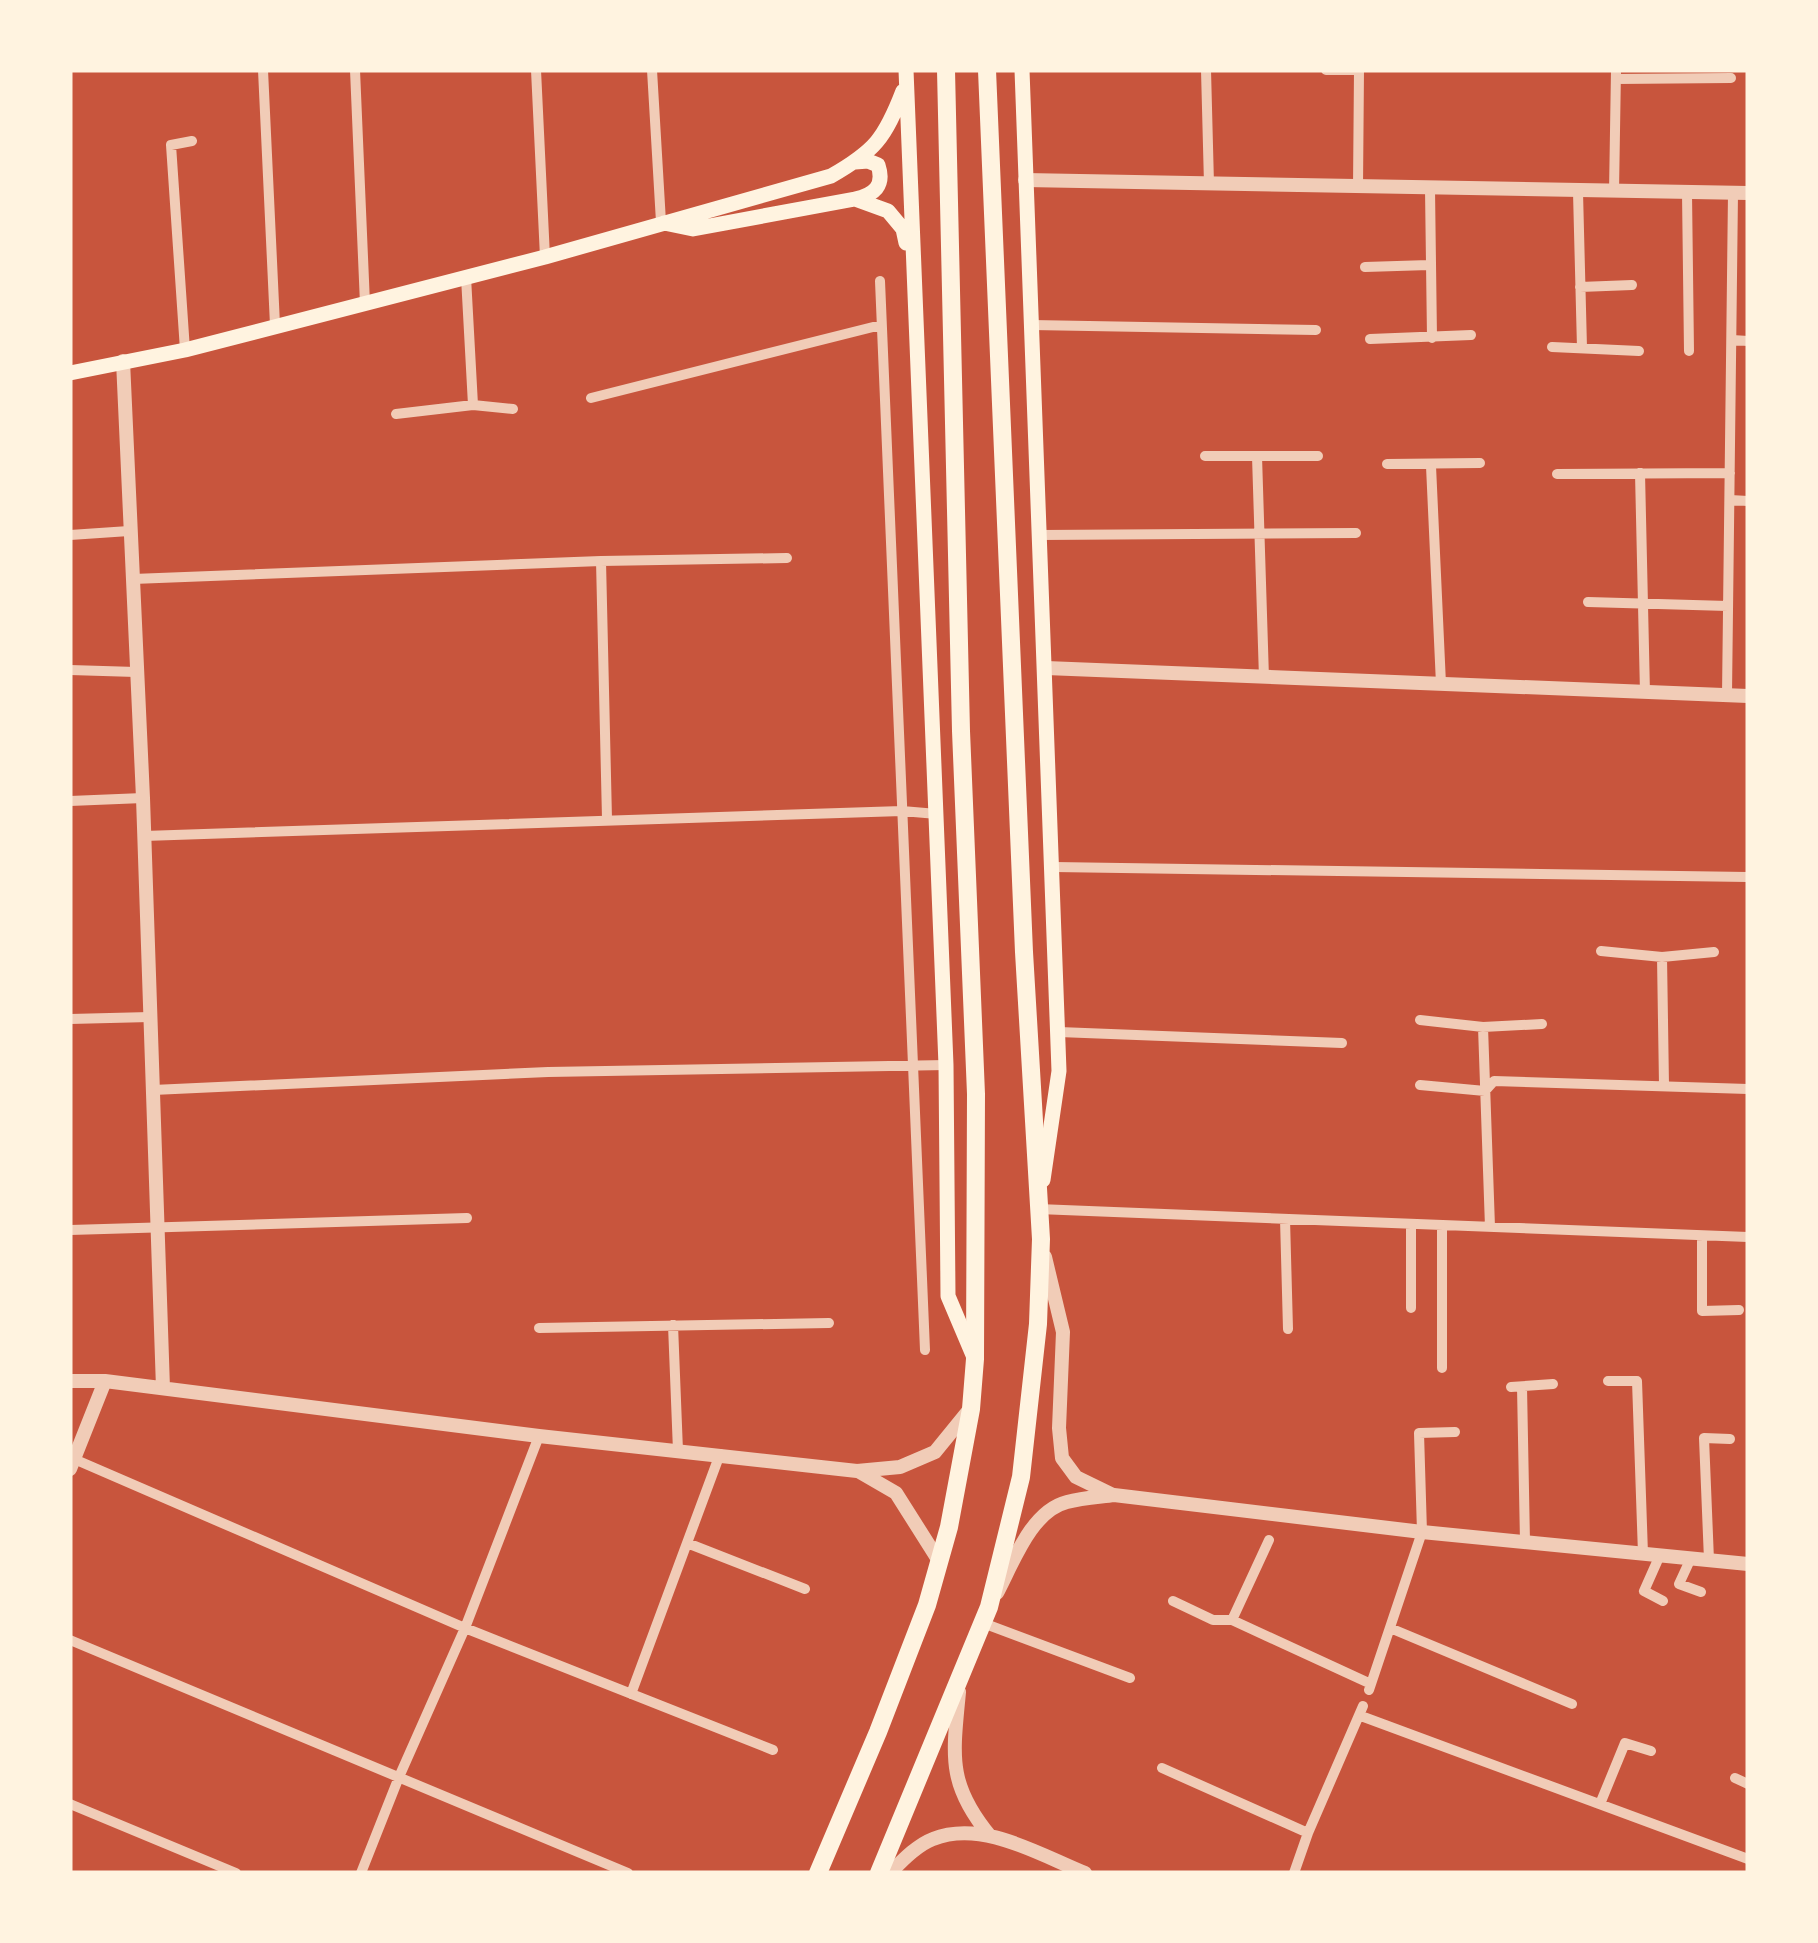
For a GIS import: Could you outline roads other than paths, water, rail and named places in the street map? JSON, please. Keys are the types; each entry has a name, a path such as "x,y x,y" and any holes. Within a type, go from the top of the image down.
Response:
{"main road":[{"path":"818,1873 927,1605 949,1527 971,1409 975,1359 976,1094 960,731 946,70"},
{"path":"879,1873 986,1615 1021,1476 1038,1324 1040,1239 987,70"},
{"path":"1022,70 1060,1071 1038,1209"},
{"path":"906,76 946,1064 948,1296 975,1359"},
{"path":"70,373 185,350 364,304 831,176 878,143 892,120 906,76"},
{"path":"660,222 693,229 870,196 882,176 878,165 855,162"},
{"path":"855,199 888,211 903,229 914,285"}],"street":[{"path":"263,70 275,325"},
{"path":"354,70 364,304"},
{"path":"536,70 545,257"},
{"path":"652,70 660,222"},
{"path":"1206,70 1209,184"},
{"path":"1326,70 1358,70 1358,187"},
{"path":"1614,192 1616,74 1731,78"},
{"path":"185,350 171,146 192,142"},
{"path":"1025,180 1741,193 1732,340 1728,694"},
{"path":"1430,190 1432,338"},
{"path":"1578,192 1582,348"},
{"path":"1688,192 1689,352"},
{"path":"1365,268 1430,265"},
{"path":"466,277 473,406"},
{"path":"880,281 925,1350"},
{"path":"1580,287 1632,285"},
{"path":"591,398 882,324"},
{"path":"1032,325 1316,330"},
{"path":"1370,339 1471,336"},
{"path":"1732,340 1748,340"},
{"path":"1552,346 1639,351"},
{"path":"123,361 163,1388"},
{"path":"396,414 473,406 513,409"},
{"path":"1205,456 1318,456"},
{"path":"1257,456 1264,678"},
{"path":"1387,464 1480,463"},
{"path":"1432,466 1441,684"},
{"path":"1557,474 1730,473"},
{"path":"1640,474 1644,693"},
{"path":"1730,500 1748,501"},
{"path":"70,534 129,531"},
{"path":"1040,535 1356,532"},
{"path":"133,580 602,560 787,558"},
{"path":"602,560 608,819"},
{"path":"1588,602 1728,606"},
{"path":"1046,668 1748,696"},
{"path":"70,670 136,672"},
{"path":"70,801 143,798"},
{"path":"144,836 902,810 937,814"},
{"path":"1054,867 1748,877"},
{"path":"1601,951 1662,957 1714,952"},
{"path":"1662,957 1664,1085"},
{"path":"70,1019 150,1016"},
{"path":"1420,1020 1483,1027 1542,1024"},
{"path":"1483,1027 1490,1227"},
{"path":"1058,1032 1342,1043"},
{"path":"153,1090 548,1072 946,1064"},
{"path":"1485,1090 1494,1080 1748,1090"},
{"path":"1420,1086 1485,1090"},
{"path":"1038,1209 1748,1237"},
{"path":"70,1230 467,1218"},
{"path":"1284,1219 1288,1329"},
{"path":"1411,1224 1412,1308"},
{"path":"1442,1225 1442,1368"},
{"path":"1702,1236 1702,1311 1738,1310"},
{"path":"1040,1239 1062,1332 1062,1458 1076,1477 1114,1495"},
{"path":"538,1328 829,1322"},
{"path":"673,1325 678,1450"},
{"path":"1608,1381 1638,1380 1643,1554"},
{"path":"70,1381 105,1381 538,1436 857,1471 900,1467 935,1452 971,1409"},
{"path":"105,1381 72,1464 465,1628 773,1750"},
{"path":"1525,1542 1516,1387 1554,1384"},
{"path":"1173,1601 1212,1620 1232,1620 1370,1687 1422,1532 1419,1432 1455,1432"},
{"path":"361,1873 398,1777 465,1628 538,1436"},
{"path":"1708,1560 1704,1438 1730,1440"},
{"path":"631,1694 720,1454"},
{"path":"857,1471 896,1493 939,1562"},
{"path":"1130,1678 986,1615 1031,1531 1045,1515 1067,1502 1114,1495 1422,1532 1748,1564"},
{"path":"1232,1620 1269,1540"},
{"path":"687,1543 804,1589"},
{"path":"1660,1556 1644,1591 1664,1602"},
{"path":"1691,1558 1679,1584 1700,1592"},
{"path":"1390,1628 1572,1704"},
{"path":"70,1640 628,1873"},
{"path":"960,1682 954,1740 956,1779 968,1808 990,1836"},
{"path":"1294,1873 1362,1711 1748,1858"},
{"path":"1600,1804 1625,1743 1651,1752"},
{"path":"1162,1768 1308,1833"},
{"path":"1735,1778 1748,1784"},
{"path":"70,1804 236,1873"},
{"path":"890,1873 931,1839 955,1834 990,1836 1084,1873"}]}
